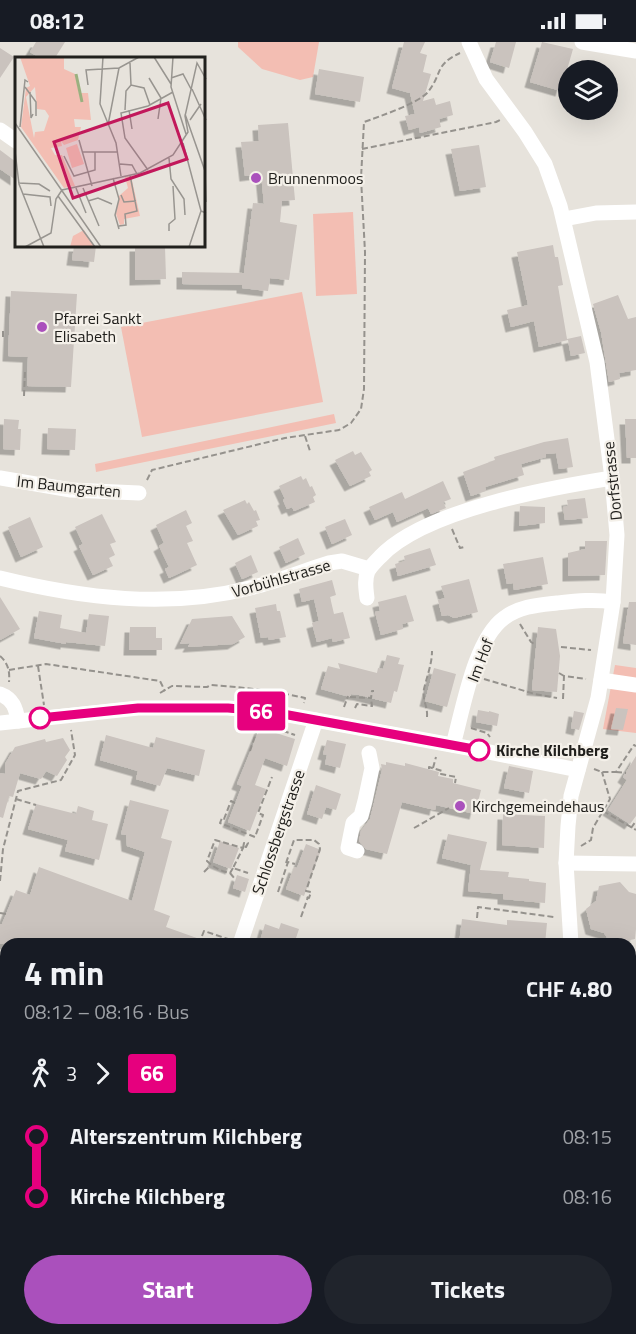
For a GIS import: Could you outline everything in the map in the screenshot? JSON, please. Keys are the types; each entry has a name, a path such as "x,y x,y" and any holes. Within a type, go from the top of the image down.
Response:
{"street":[{"path":"582,42 636,51"},
{"name":"Dorfstrasse","path":"465,48 512,113 544,164 564,219 597,362 612,478 617,535 613,602 595,680 585,770 570,804 566,863 570,938"},
{"path":"0,130 15,140"},
{"path":"564,219 596,213 636,212"},
{"name":"Im Baumgarten","path":"0,478 71,490 139,493"},
{"path":"367,598 365,582 369,569 387,549 408,534 484,506 549,488 612,478"},
{"name":"Vorbühlstrasse","path":"0,578 84,595 163,600 208,597 251,588 328,563 342,561 369,569"},
{"name":"Im Hof","path":"453,745 483,643 493,628 504,618 517,610 532,606 583,600 613,602"},
{"path":"595,680 636,685"},
{"path":"2,695 16,707 18,721"},
{"path":"0,723 138,708 183,706 250,710 585,770"},
{"name":"Schlossbergstrasse","path":"240,938 316,720"},
{"path":"357,851 348,848 351,818 361,816 372,768 369,753 376,731"},
{"path":"566,863 636,864"}],"path":[{"path":"139,493 152,470 251,446 339,430 351,423 361,409 364,389 365,252 361,178 364,122 397,110 427,94 445,60 465,48"},
{"path":"362,149 496,122 512,113"},
{"path":"3,329 3,338"},
{"path":"24,396 25,371"},
{"path":"305,435 310,451"},
{"path":"448,518 460,548 464,547"},
{"path":"515,621 523,626 531,642 536,645"},
{"path":"561,646 598,650"},
{"path":"427,717 424,690 431,673 432,651"},
{"path":"0,656 5,660 9,669 9,686 2,695"},
{"path":"9,669 46,664 160,681 165,691"},
{"path":"37,665 44,705"},
{"path":"559,673 564,676 595,680"},
{"path":"473,675 535,694 557,698"},
{"path":"562,699 564,676"},
{"path":"355,708 357,704 372,706 371,698 372,691 374,691"},
{"path":"344,707 349,697 371,698"},
{"path":"0,881 3,849 18,791 60,780 75,755 70,721"},
{"path":"250,751 255,728 281,730 299,737"},
{"path":"474,731 487,733 491,739"},
{"path":"616,772 636,746"},
{"path":"429,769 429,767 442,771 441,774 456,777 455,783"},
{"path":"585,770 626,772"},
{"path":"591,840 593,828 610,799 602,772"},
{"path":"235,803 231,801 220,823 255,837 263,814 258,813 272,777"},
{"path":"16,799 36,805"},
{"path":"414,828 449,808"},
{"path":"603,811 636,830"},
{"path":"631,828 636,821"},
{"path":"230,873 244,847 215,840 207,860 211,865 230,873 235,879"},
{"path":"286,863 294,840 314,840 319,844 320,849 306,891 311,892 307,897 301,917"},
{"path":"278,892 288,862 295,864"},
{"path":"204,872 211,865"},
{"path":"233,868 249,873"},
{"path":"477,918 478,908 568,920"},
{"path":"0,913 6,914"},
{"path":"202,936 204,931 224,938"}],"shaded area":[{"path":"238,42 319,42 313,77 300,80 262,69 238,47"},
{"path":"353,212 357,294 316,296 313,214"},
{"path":"302,292 323,402 142,437 121,327"},
{"path":"334,414 336,423 96,472 95,464"},
{"path":"615,665 636,668 636,733 603,729"}],"building":[{"path":"36,42 65,42 56,57 38,57 30,52"},
{"path":"404,42 425,42 420,53 427,55 423,72 431,74 423,101 434,98 436,105 450,101 453,115 439,119 441,127 420,133 419,127 409,130 405,116 415,114 410,93 392,88"},
{"path":"496,42 516,42 509,68 490,62"},
{"path":"542,42 573,49 570,60 558,60 558,90 530,82"},
{"path":"0,48 14,57 0,78"},
{"path":"319,69 364,77 360,102 315,94"},
{"path":"288,123 295,200 282,201 280,222 297,225 289,280 270,278 268,291 242,288 242,285 182,284 182,272 244,273 253,203 264,204 261,174 245,176 241,142 259,141 258,125"},
{"path":"479,145 486,187 460,191 451,149"},
{"path":"0,150 15,161 15,179 0,169"},
{"path":"553,245 555,257 558,257 563,285 558,286 567,339 581,336 585,353 571,356 568,340 539,347 534,321 511,327 507,310 528,305 517,252"},
{"path":"74,248 96,248 94,262 72,260"},
{"path":"135,248 165,248 166,279 135,280"},
{"name":"Pfarrei Sankt Elisabeth","path":"11,291 77,294 71,387 27,386 28,357 8,356"},
{"path":"618,295 628,319 636,317 636,370 619,373 620,379 609,382 601,332 593,304"},
{"path":"4,419 19,420 20,450 3,449"},
{"path":"625,419 636,419 636,458 627,458"},
{"path":"48,428 76,429 75,450 47,449"},
{"path":"568,438 573,467 559,469 556,453 546,454 546,457 521,464 524,475 485,487 486,491 471,496 463,472 495,460 494,457 544,442"},
{"path":"353,451 355,455 361,452 372,470 369,472 371,476 350,486 335,460"},
{"path":"301,476 303,480 306,478 310,487 312,486 316,495 313,497 315,502 294,511 292,507 287,509 279,486"},
{"path":"443,481 451,499 443,502 446,508 431,514 428,508 397,522 393,512 375,520 369,507 402,492 405,499"},
{"path":"585,498 588,518 565,520 563,507 568,506 567,500"},
{"path":"245,500 247,504 249,502 254,511 256,510 260,520 256,521 258,526 238,535 223,510"},
{"path":"520,506 545,507 545,523 519,526"},
{"path":"186,510 192,523 186,526 193,541 187,543 197,565 169,578 165,569 169,567 159,546 164,543 156,525"},
{"path":"102,514 116,542 110,544 115,555 109,558 113,566 93,575 79,546 83,544 75,527"},
{"path":"30,517 43,547 21,557 8,527"},
{"path":"345,519 352,535 332,544 325,527"},
{"path":"298,538 305,554 286,563 279,547"},
{"path":"585,541 607,541 605,575 568,576 568,553 585,549"},
{"path":"430,548 436,565 398,576 395,564 405,561 404,556"},
{"path":"251,555 258,572 242,579 235,563"},
{"path":"543,557 548,584 514,590 513,583 507,584 503,564"},
{"path":"469,579 478,612 454,618 448,615 442,616 438,600 445,598 441,586"},
{"path":"332,580 336,595 330,597 334,614 343,612 350,638 333,642 332,638 317,642 312,623 319,621 314,599 302,602 299,589"},
{"path":"406,595 414,621 402,624 403,629 381,635 375,612 380,611 378,602"},
{"path":"0,597 20,629 0,640"},
{"path":"629,602 636,602 636,645 623,643"},
{"path":"276,604 286,637 269,640 268,637 261,638 255,608"},
{"path":"39,611 62,615 60,628 86,633 89,614 109,616 105,646 66,642 66,644 34,638"},
{"path":"232,616 245,637 233,644 188,647 190,643 180,644 192,619"},
{"path":"130,627 156,627 156,638 162,638 162,650 129,650"},
{"path":"538,627 556,629 560,656 557,692 532,690"},
{"path":"387,655 400,658 398,664 404,665 397,692 394,691 391,703 359,695 351,694 350,697 321,689 328,666 340,669 338,663 377,673 378,668 383,669"},
{"path":"434,668 456,674 447,707 425,701"},
{"path":"616,708 628,709 623,730 611,729"},
{"path":"478,710 499,714 497,726 476,722"},
{"path":"574,711 584,713 579,730 571,728"},
{"path":"260,728 295,739 287,766 265,758 255,785 266,789 250,831 228,822 242,786 237,784"},
{"path":"106,735 153,748 156,737 205,750 199,776 167,768 160,786 136,779 138,771 100,760"},
{"path":"63,738 70,750 57,776 46,771 41,779 20,773 13,797 9,796 3,818 0,817 0,773 5,774 5,764 15,747 45,739 46,742"},
{"path":"327,740 346,744 340,768 325,764 327,755 323,754"},
{"path":"636,756 636,816 630,824 608,810 627,780 623,777"},
{"name":"Kirchgemeindehaus","path":"386,762 405,766 405,763 439,772 438,776 453,779 453,783 481,790 475,814 436,805 435,810 402,802 387,854 366,849 359,841 361,831 370,819 382,770 381,764 386,765"},
{"path":"509,766 533,771 529,793 504,788"},
{"path":"316,785 341,794 336,810 326,807 322,819 307,814"},
{"path":"130,800 169,810 161,838 172,841 154,910 170,916 166,927 197,938 0,938 0,924 2,924 16,890 30,895 39,867 132,901 145,852 127,846 126,835 121,834"},
{"path":"36,804 76,814 78,806 94,811 92,820 108,824 99,860 65,851 68,840 28,829"},
{"path":"503,814 545,816 544,848 502,845"},
{"path":"448,834 487,842 480,870 509,872 508,877 546,883 545,903 503,899 503,894 468,891 471,865 442,858"},
{"path":"220,841 239,848 231,869 213,862"},
{"path":"306,844 321,850 304,896 286,889"},
{"path":"237,875 249,879 245,892 233,888"},
{"path":"620,882 629,892 636,894 635,938 607,938 604,933 591,929 586,909 596,901 599,886"},
{"path":"462,919 507,925 507,920 547,923 546,938 460,938"},
{"path":"281,923 299,929 296,938 261,938 265,924 279,929"}],"bus line":[{"name":"66","path":"40,718 138,708 183,706 228,708 272,712 479,750"}],"place":[{"name":"Brunnenmoos","path":"256,178"},
{"name":"Pfarrei Sankt Elisabeth","path":"42,327"},
{"name":"Kirche Kilchberg","path":"479,750"},
{"name":"Kirchgemeindehaus","path":"460,806"}]}
